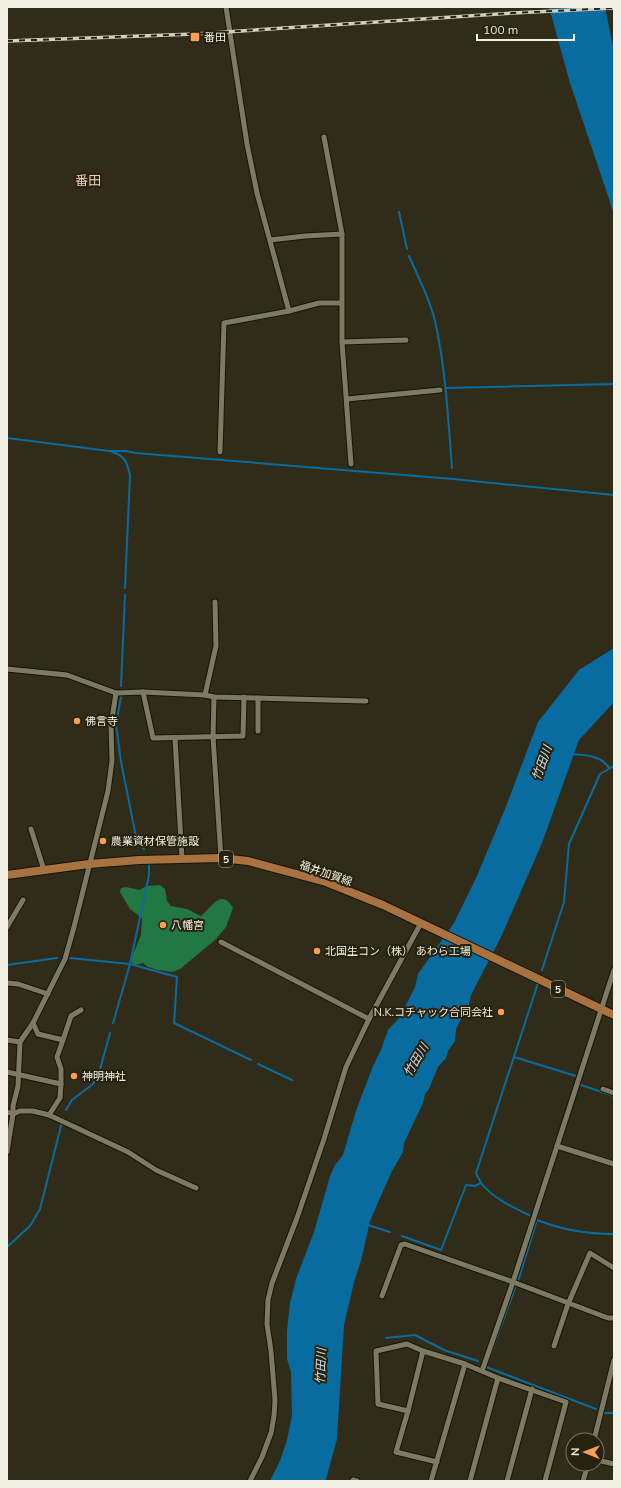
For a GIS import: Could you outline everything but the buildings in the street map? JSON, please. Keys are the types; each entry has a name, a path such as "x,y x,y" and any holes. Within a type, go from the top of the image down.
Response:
{"main road":[{"name":"福井加賀線","path":"7,875 89,864 139,860 221,858 248,861 326,882 434,929 614,1015"}],"street":[{"path":"226,7 247,144 257,193 289,311"},
{"path":"324,136 342,234 342,342 351,464"},
{"path":"270,240 342,234"},
{"path":"220,452 224,323 289,311 319,303 341,303"},
{"path":"342,342 406,340"},
{"path":"347,399 440,390"},
{"path":"205,695 216,646 215,602"},
{"path":"7,669 67,675 116,693 143,692 205,695 214,697 366,701"},
{"path":"143,692 154,738 243,736 244,698"},
{"path":"7,1152 13,1106 18,1086 20,1042 48,994 68,948 108,791 112,761 111,725 116,693"},
{"path":"214,697 213,737 221,858"},
{"path":"258,698 258,730"},
{"path":"175,738 182,860"},
{"path":"31,829 44,870"},
{"path":"7,927 23,900"},
{"path":"250,1481 262,1457 271,1433 274,1416 275,1400 267,1324 268,1300 272,1283 297,1218 324,1139 346,1067 369,1019 421,923"},
{"path":"221,942 369,1019"},
{"path":"482,1370 513,1282 614,970"},
{"path":"7,983 18,984 48,994"},
{"path":"49,1115 60,1098 61,1069 57,1057 71,1016 81,1010"},
{"path":"32,1023 38,1034 63,1040"},
{"path":"7,1040 20,1042"},
{"path":"7,1072 61,1084"},
{"path":"603,1089 614,1093"},
{"path":"7,1112 13,1114 20,1111 33,1111 49,1115 128,1152 156,1170 196,1188"},
{"path":"557,1146 614,1164"},
{"path":"382,1296 401,1245 405,1244 513,1282 568,1304 608,1318 614,1318"},
{"path":"554,1346 568,1304 590,1253 614,1268"},
{"path":"408,1411 378,1404 376,1351 407,1344 423,1351 482,1370 498,1378 566,1402 545,1481"},
{"path":"423,1351 396,1452 437,1462"},
{"path":"596,1432 614,1360"},
{"path":"431,1481 465,1364"},
{"path":"470,1481 498,1378"},
{"path":"507,1481 532,1389"}],"green space":[{"path":"160,885 165,889 167,901 171,906 187,909 201,916 212,904 220,899 224,899 229,902 233,908 226,927 216,939 180,969 172,972 148,967 143,963 136,965 132,963 131,959 141,935 142,918 130,909 120,892 121,888 126,887 139,890 147,886"}],"water":[{"path":"549,7 605,7 614,51 614,214 570,83"},
{"name":"竹田川","path":"614,648 614,702 579,740 542,843 501,937 471,995 469,1004 456,1029 455,1041 448,1051 446,1058 438,1067 429,1089 425,1094 423,1103 404,1143 403,1152 391,1173 370,1221 344,1325 337,1439 326,1479 325,1481 270,1481 280,1461 287,1440 292,1415 291,1372 287,1359 287,1331 290,1303 296,1279 314,1232 330,1176 335,1165 343,1155 356,1111 373,1066 381,1050 388,1030 400,1017 415,987 418,974 454,923 477,876 507,804 538,722 579,670"}],"waterway":[{"path":"399,212 407,249"},
{"path":"409,256 427,296 433,313 439,339 448,413 452,468"},
{"path":"446,388 614,384"},
{"path":"7,438 109,451 126,451 453,479 614,495"},
{"path":"112,452 120,455 125,460 130,475 125,588"},
{"path":"121,686 125,595"},
{"path":"121,697 116,724 121,762 135,832 139,844 144,849"},
{"path":"571,754 592,756 602,760 609,768"},
{"path":"542,970 564,902 569,844 600,774 614,766"},
{"path":"113,1023 130,964 149,875 149,861"},
{"path":"7,965 57,958"},
{"path":"70,958 130,964 177,977 174,1023 251,1060"},
{"path":"402,1236 441,1250 466,1185 475,1186 481,1183 476,1173 538,983"},
{"path":"66,1110 72,1100 93,1084 99,1073 110,1033"},
{"path":"514,1057 576,1076"},
{"path":"258,1064 292,1080"},
{"path":"581,1085 614,1096"},
{"path":"7,1247 30,1226 40,1209 63,1118"},
{"path":"481,1183 497,1198 529,1215"},
{"path":"537,1220 575,1231 614,1234"},
{"path":"518,1281 536,1223"},
{"path":"368,1225 390,1232"},
{"path":"515,1288 486,1367 596,1409"},
{"path":"386,1338 415,1335 444,1350 478,1361"},
{"path":"604,1413 614,1413"}],"railway":[{"path":"7,41 195,34 513,13 614,8"}],"place":[{"name":"番田","path":"195,37"},
{"name":"佛言寺","path":"77,721"},
{"name":"農業資材保管施設","path":"103,841"},
{"name":"八幡宮","path":"163,925"},
{"name":"北国生コン（株） あわら工場","path":"317,951"},
{"name":"N.K.コチャック合同会社","path":"501,1012"},
{"name":"神明神社","path":"74,1076"}],"district":[{"name":"番田","path":"88,180"}]}
